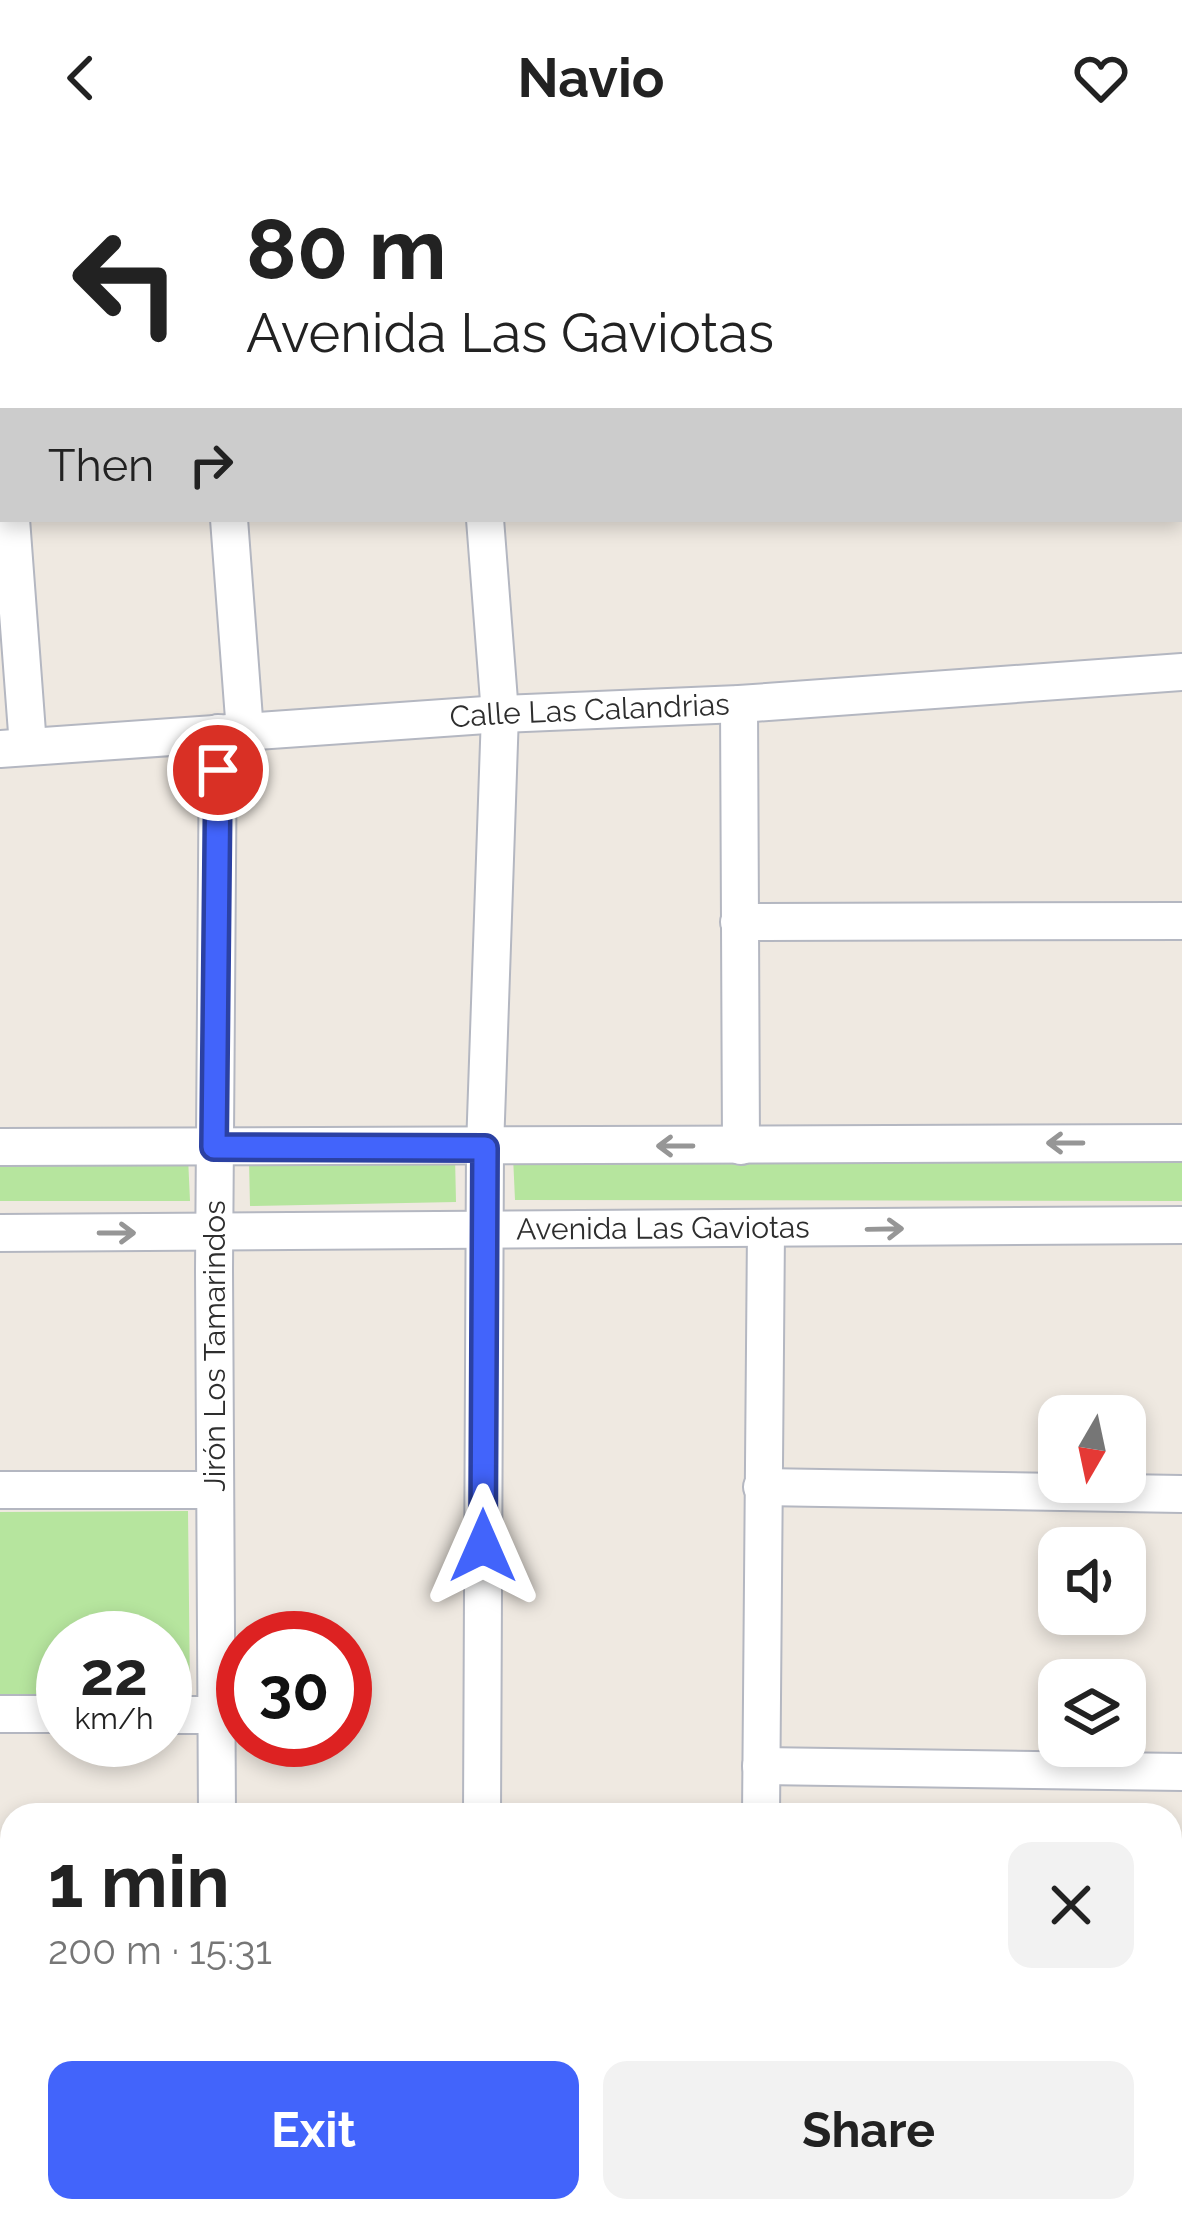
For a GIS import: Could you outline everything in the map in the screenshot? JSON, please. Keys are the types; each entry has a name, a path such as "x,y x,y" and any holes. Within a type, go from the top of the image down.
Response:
{"street":[{"path":"11,522 14,748"},
{"name":"Jirón Los Tamarindos","path":"216,1611 214,1147 231,732 229,522"},
{"path":"482,1803 485,1148 500,714 485,522"},
{"name":"Calle Las Calandrias","path":"14,748 1182,672"},
{"path":"740,704 741,1146"},
{"path":"739,922 1182,921"},
{"path":"0,1147 1182,1142"},
{"name":"Avenida Las Gaviotas","path":"0,1234 1182,1225"},
{"path":"761,1803 766,1230"},
{"path":"762,1487 1182,1494"},
{"path":"0,1490 215,1490"},
{"path":"0,1714 36,1714"},
{"path":"761,1766 1182,1772"},
{"name":"Jirón Los Tamarindos","path":"217,1767 217,1803"}],"green space":[{"path":"1182,1155 1182,1201 515,1200 513,1156"},
{"path":"455,1156 456,1202 250,1206 249,1160"},
{"path":"0,1157 188,1157 190,1201 0,1201"},
{"path":"188,1511 189,1611 36,1611 36,1695 0,1696 0,1512"}],"route":[{"path":"218,770 214,1147 485,1148 483,1546"}]}
